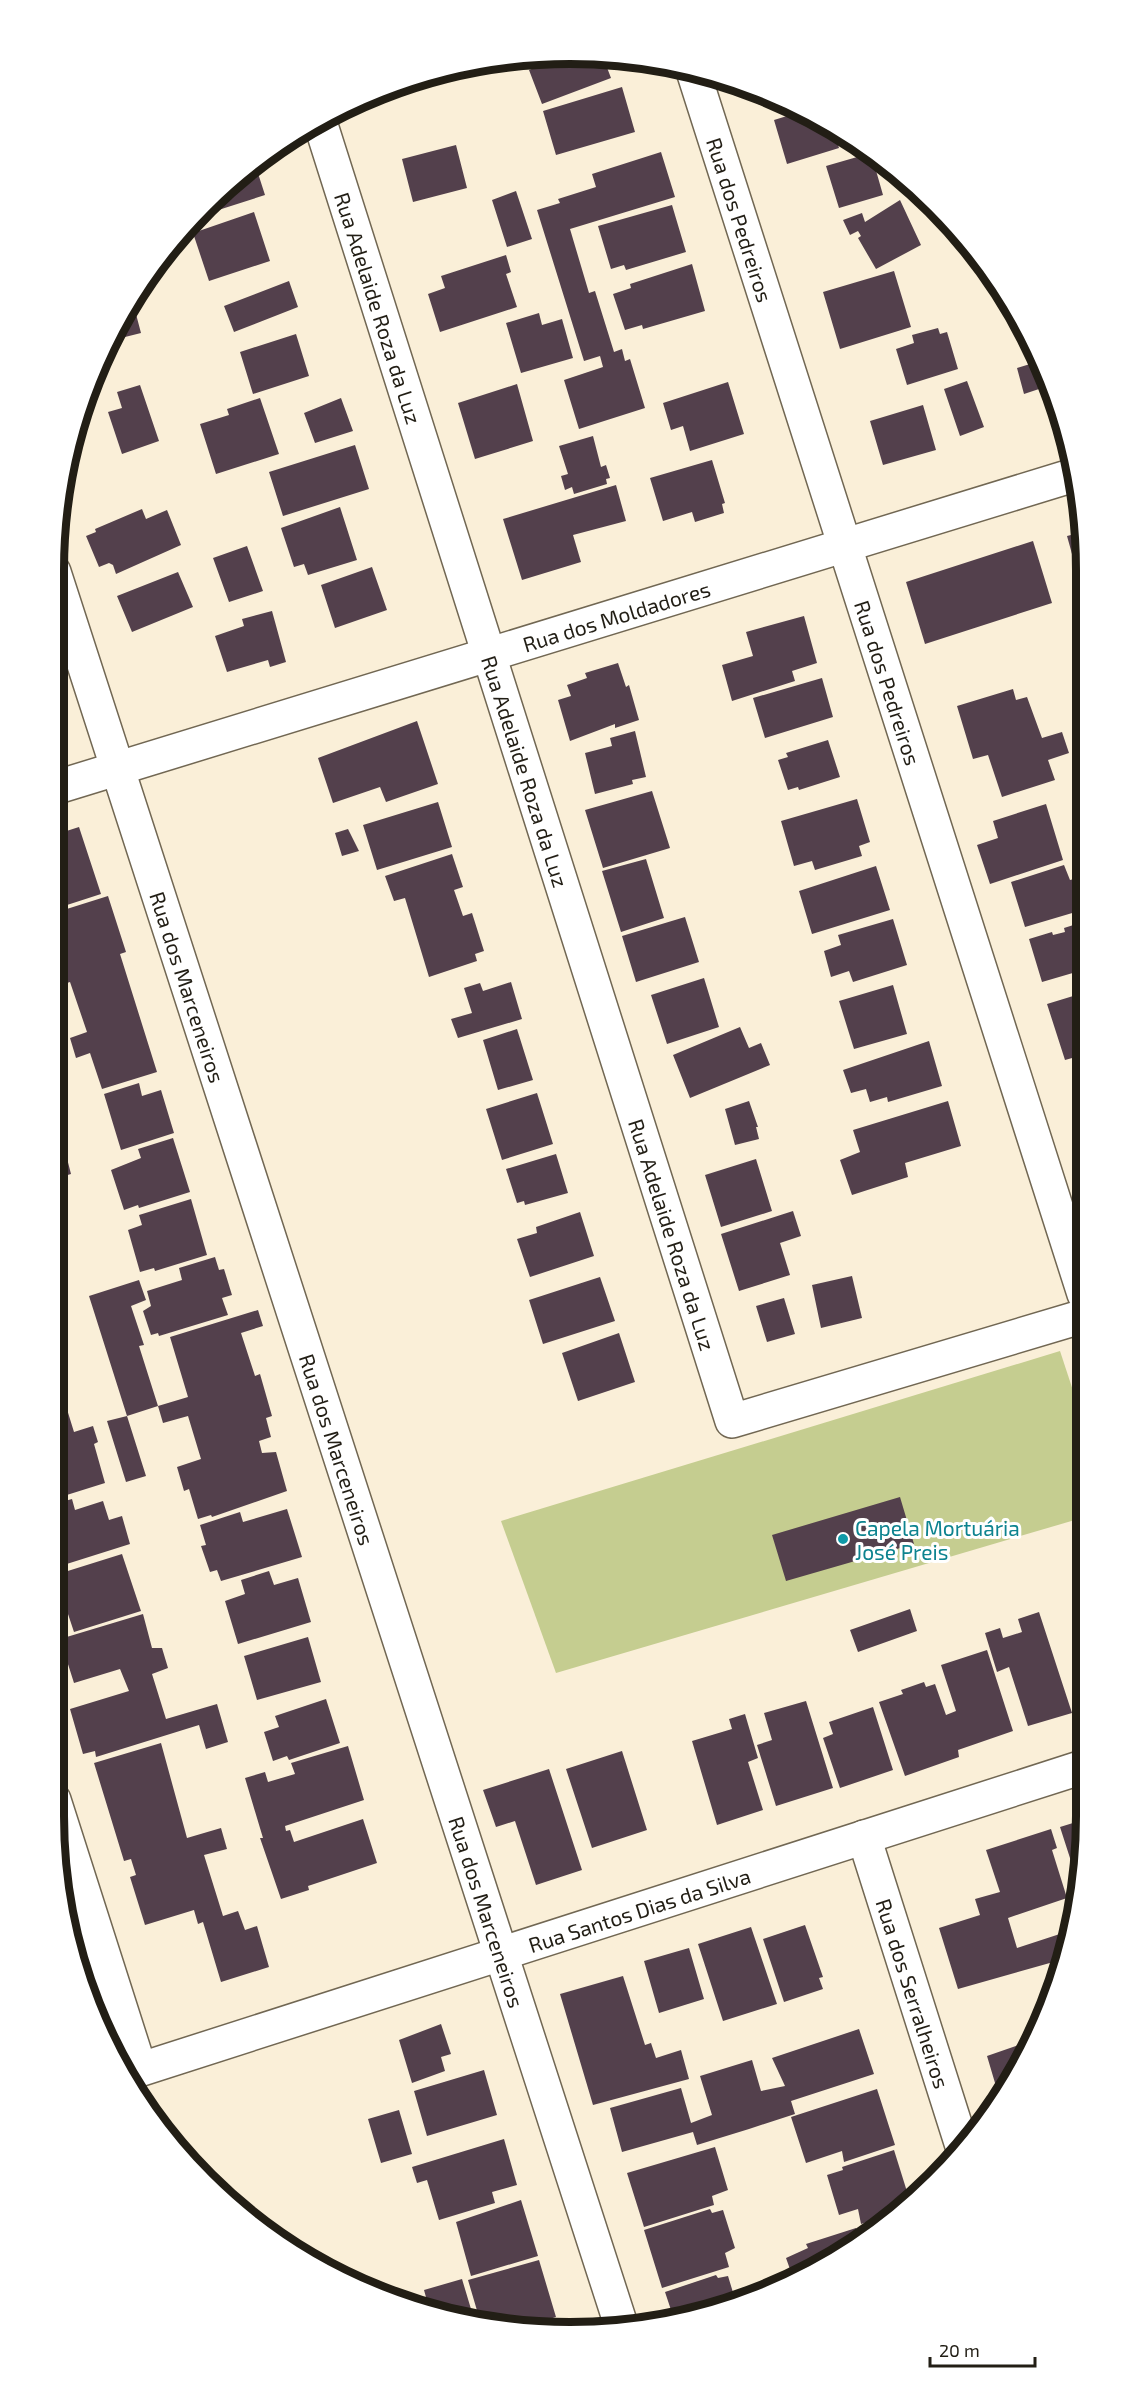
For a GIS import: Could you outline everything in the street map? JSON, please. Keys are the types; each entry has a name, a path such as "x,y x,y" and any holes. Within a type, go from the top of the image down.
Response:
{"street":[{"name":"Rua dos Pedreiros","path":"696,81 1076,1269"},
{"name":"Rua Adelaide Roza da Luz","path":"322,129 732,1422 1076,1319"},
{"name":"Rua dos Moldadores","path":"64,785 1067,477"},
{"name":"Rua dos Marceneiros","path":"64,603 619,2320"},
{"name":"Rua Santos Dias da Silva","path":"133,2072 1076,1769"},
{"name":"Rua dos Serralheiros","path":"864,1837 960,2138"},
{"path":"65,1840 131,2068"}],"green space":[{"path":"1060,1351 1076,1400 1076,1520 556,1673 501,1521"}],"building":[{"path":"570,64 607,66 611,78 542,104 529,70 540,66"},
{"path":"622,87 635,132 556,155 543,111"},
{"path":"790,115 837,141 839,148 787,164 774,120"},
{"path":"456,145 467,188 413,202 402,159"},
{"path":"661,152 675,197 570,229 589,293 595,291 614,352 622,349 625,361 630,359 645,408 579,429 564,380 603,367 600,356 584,361 537,210 560,203 558,199 596,187 592,174"},
{"path":"860,156 875,167 883,195 839,208 826,166"},
{"path":"258,173 265,195 215,211"},
{"path":"516,191 532,239 507,247 492,200"},
{"path":"900,200 921,245 876,269 858,238 861,236 858,231 850,235 843,220 862,213 865,222"},
{"path":"672,205 686,252 626,270 624,265 611,269 598,226"},
{"path":"254,212 270,261 209,281 194,233"},
{"path":"506,255 511,272 506,274 517,307 440,332 428,294 445,288 441,276"},
{"path":"692,264 705,311 643,329 642,325 625,330 613,294 631,288 630,284"},
{"path":"894,271 911,327 840,349 823,292"},
{"path":"289,281 298,307 234,332 224,306"},
{"path":"135,312 141,333 121,338"},
{"path":"539,313 542,325 562,319 573,358 521,373 506,323"},
{"path":"938,328 940,334 947,332 958,369 907,385 896,349 914,343 912,335"},
{"path":"296,334 309,376 253,394 240,352"},
{"path":"1031,364 1041,388 1024,394 1017,368"},
{"path":"967,381 984,427 960,436 944,389"},
{"path":"728,382 744,434 690,451 683,426 671,430 663,403"},
{"path":"517,384 533,441 475,459 458,403"},
{"path":"140,385 159,441 122,454 108,412 122,408 117,392"},
{"path":"260,398 279,454 216,474 200,424 229,415 227,409"},
{"path":"341,398 353,431 315,443 304,413"},
{"path":"923,405 936,450 883,465 870,421"},
{"path":"593,436 601,467 606,465 610,478 606,479 607,484 574,494 572,487 565,490 561,476 568,474 559,446"},
{"path":"355,445 369,489 283,516 269,472"},
{"path":"712,460 725,503 722,504 724,513 695,522 692,512 663,521 650,478"},
{"path":"616,485 626,521 573,535 581,562 522,580 503,519"},
{"path":"340,507 357,560 308,575 304,564 294,567 281,528"},
{"path":"142,509 146,519 167,510 181,545 116,574 113,565 109,563 99,567 86,536 96,532 95,529"},
{"path":"1074,534 1076,568 1067,536"},
{"path":"1033,541 1052,603 925,644 906,582"},
{"path":"247,546 263,591 229,602 213,558"},
{"path":"372,567 387,610 335,628 321,585"},
{"path":"178,572 193,607 132,632 117,596"},
{"path":"272,611 286,662 270,667 268,660 227,672 215,636 244,626 242,619"},
{"path":"804,616 817,663 792,671 795,681 732,701 722,665 753,656 746,632"},
{"path":"618,663 626,687 629,685 639,720 615,728 615,724 570,741 558,700 571,696 567,685 587,678 585,673"},
{"path":"822,678 833,717 765,738 753,698"},
{"path":"1013,689 1016,700 1027,697 1042,738 1062,732 1069,753 1048,760 1055,780 1002,797 988,755 973,759 957,706"},
{"path":"417,721 438,784 386,802 380,787 333,803 318,758"},
{"path":"635,731 646,777 632,780 633,784 595,794 585,753 612,746 610,738"},
{"path":"828,740 840,777 799,790 798,787 788,790 778,760 788,757 786,753"},
{"path":"652,791 670,848 603,868 585,810"},
{"path":"857,799 870,842 859,846 862,856 815,870 812,861 794,866 781,821"},
{"path":"438,802 452,847 377,870 363,825"},
{"path":"1046,804 1063,860 990,884 977,845 998,838 993,821"},
{"path":"79,827 101,894 67,905 64,894 64,832"},
{"path":"348,829 359,851 342,856 335,833"},
{"path":"452,854 463,887 454,890 463,916 472,913 484,951 475,954 477,961 429,977 405,898 394,901 385,876"},
{"path":"646,859 664,918 621,932 602,871"},
{"path":"1064,865 1070,880 1076,879 1076,912 1025,927 1011,882"},
{"path":"876,866 890,910 812,934 799,891"},
{"path":"108,896 126,952 120,954 157,1072 102,1089 90,1053 76,1058 70,1038 87,1032 70,982 67,983 64,972 64,910"},
{"path":"685,917 699,962 636,982 622,936"},
{"path":"893,919 907,965 853,982 849,971 831,977 824,951 841,945 838,935"},
{"path":"1076,924 1076,972 1042,982 1029,939 1052,932 1053,935 1065,932 1064,928"},
{"path":"704,978 719,1027 667,1044 651,995"},
{"path":"511,982 522,1019 458,1038 451,1019 472,1013 464,988 480,983 483,991"},
{"path":"893,985 907,1034 854,1049 839,1001"},
{"path":"1076,995 1076,1057 1065,1060 1047,1004"},
{"path":"740,1027 749,1048 761,1043 770,1065 690,1098 673,1055"},
{"path":"517,1029 533,1080 498,1090 483,1040"},
{"path":"929,1041 942,1086 888,1102 887,1097 870,1102 866,1089 851,1093 843,1070"},
{"path":"139,1083 142,1096 161,1090 174,1133 121,1150 104,1094"},
{"path":"537,1093 553,1144 502,1160 486,1109"},
{"path":"749,1101 758,1127 756,1127 759,1139 735,1145 725,1109"},
{"path":"948,1101 961,1146 905,1163 908,1177 852,1195 840,1160 860,1152 853,1130"},
{"path":"173,1138 190,1192 139,1208 138,1205 124,1210 111,1170 141,1158 138,1149"},
{"path":"64,1147 71,1174 64,1176"},
{"path":"556,1154 568,1193 525,1205 524,1201 517,1203 506,1169"},
{"path":"756,1159 772,1211 721,1227 705,1175"},
{"path":"191,1199 207,1255 155,1271 154,1268 140,1272 128,1230 142,1225 139,1215"},
{"path":"793,1211 801,1236 780,1243 790,1275 739,1291 721,1234"},
{"path":"580,1212 594,1256 530,1277 517,1239 537,1233 536,1227"},
{"path":"215,1257 219,1270 224,1269 232,1295 222,1298 228,1315 159,1336 158,1333 151,1335 143,1311 151,1306 147,1291 182,1280 179,1268"},
{"path":"852,1276 862,1318 821,1328 812,1285"},
{"path":"600,1277 615,1321 543,1344 529,1300"},
{"path":"139,1280 146,1300 131,1306 144,1345 139,1346 158,1406 127,1416 89,1296"},
{"path":"784,1298 795,1334 767,1342 756,1306"},
{"path":"258,1310 263,1326 241,1333 255,1376 260,1374 272,1416 266,1418 271,1437 259,1441 262,1453 276,1452 287,1491 212,1517 211,1515 198,1519 189,1489 184,1491 177,1467 201,1459 188,1416 163,1423 158,1406 188,1397 170,1337"},
{"path":"619,1333 635,1382 578,1401 562,1353"},
{"path":"64,1400 74,1432 93,1426 98,1442 94,1444 105,1483 64,1496"},
{"path":"127,1416 146,1476 126,1482 107,1421"},
{"name":"Capela Mortuária José Preis","path":"900,1497 914,1544 786,1581 772,1535"},
{"path":"72,1499 75,1510 103,1501 109,1520 122,1516 130,1544 64,1565 64,1501"},
{"path":"287,1509 302,1557 221,1581 217,1570 210,1572 201,1546 206,1545 200,1525 240,1512 243,1522"},
{"path":"122,1554 141,1611 74,1632 64,1602 64,1572"},
{"path":"269,1571 274,1585 298,1578 311,1622 238,1644 225,1601 245,1594 241,1580"},
{"path":"910,1609 917,1631 858,1652 850,1630"},
{"path":"1039,1612 1072,1713 1028,1726 1009,1667 997,1672 985,1633 1000,1628 1003,1638 1022,1632 1018,1619"},
{"path":"143,1614 152,1648 162,1648 168,1668 152,1674 166,1719 217,1704 228,1742 206,1749 199,1725 96,1757 95,1751 83,1754 70,1709 129,1691 120,1669 74,1683 64,1652 64,1638"},
{"path":"308,1637 321,1682 257,1700 244,1656"},
{"path":"987,1650 1013,1731 958,1750 959,1757 905,1776 879,1702 903,1694 901,1690 924,1682 926,1687 935,1684 946,1715 956,1711 941,1665"},
{"path":"326,1699 340,1743 289,1760 287,1756 273,1761 264,1732 279,1727 275,1716"},
{"path":"806,1701 833,1788 776,1806 757,1745 772,1740 764,1713"},
{"path":"873,1707 893,1770 840,1788 823,1738 833,1734 829,1722"},
{"path":"745,1714 758,1758 748,1762 763,1810 717,1825 692,1741 732,1729 729,1719"},
{"path":"161,1743 187,1838 221,1828 227,1849 204,1855 223,1916 238,1911 245,1930 257,1926 269,1967 221,1982 203,1922 198,1924 194,1910 145,1925 130,1877 136,1875 131,1859 124,1861 94,1763"},
{"path":"348,1746 364,1800 285,1826 286,1831 290,1830 294,1842 363,1819 377,1863 308,1886 309,1890 281,1899 260,1838 263,1838 245,1778 265,1772 268,1782 295,1774 291,1763"},
{"path":"622,1751 647,1830 592,1848 566,1769"},
{"path":"549,1769 582,1870 536,1885 515,1821 496,1827 483,1790"},
{"path":"1076,1822 1073,1866 1060,1827"},
{"path":"1051,1829 1057,1848 1052,1850 1067,1898 1008,1918 1017,1948 1062,1933 1054,1962 958,1989 939,1928 980,1915 975,1899 1000,1892 986,1850"},
{"path":"805,1925 823,1977 819,1978 823,1989 784,2002 763,1939"},
{"path":"751,1927 777,2004 723,2021 698,1944"},
{"path":"689,1948 704,1999 659,2013 644,1961"},
{"path":"623,1976 645,2045 651,2043 656,2058 681,2050 689,2079 593,2105 560,1994"},
{"path":"441,2024 451,2054 441,2057 445,2071 412,2083 399,2040"},
{"path":"859,2029 874,2074 791,2101 795,2114 749,2129 697,2145 693,2132 622,2152 610,2108 681,2088 691,2123 712,2115 700,2076 752,2060 761,2091 785,2086 772,2058"},
{"path":"1021,2044 996,2088 987,2056"},
{"path":"484,2070 497,2115 427,2136 414,2091"},
{"path":"877,2089 895,2145 844,2162 842,2151 806,2163 791,2117"},
{"path":"399,2110 412,2154 381,2163 368,2119"},
{"path":"504,2139 517,2185 492,2192 495,2203 439,2220 427,2180 417,2183 412,2167"},
{"path":"715,2147 728,2190 712,2196 714,2205 644,2227 627,2173"},
{"path":"894,2150 907,2193 877,2219 861,2224 858,2209 839,2215 827,2175 843,2170 842,2167"},
{"path":"521,2200 538,2256 471,2276 456,2222"},
{"path":"710,2209 712,2213 723,2210 735,2248 725,2253 729,2267 662,2288 644,2230"},
{"path":"856,2228 858,2232 823,2255 791,2271 786,2258 808,2248 806,2244"},
{"path":"539,2260 556,2317 537,2321 478,2314 468,2280"},
{"path":"716,2275 718,2278 728,2276 734,2295 672,2312 665,2292"},
{"path":"462,2279 472,2313 427,2302 424,2290"}],"place":[{"name":"Capela Mortuária José Preis","path":"843,1539"}]}
